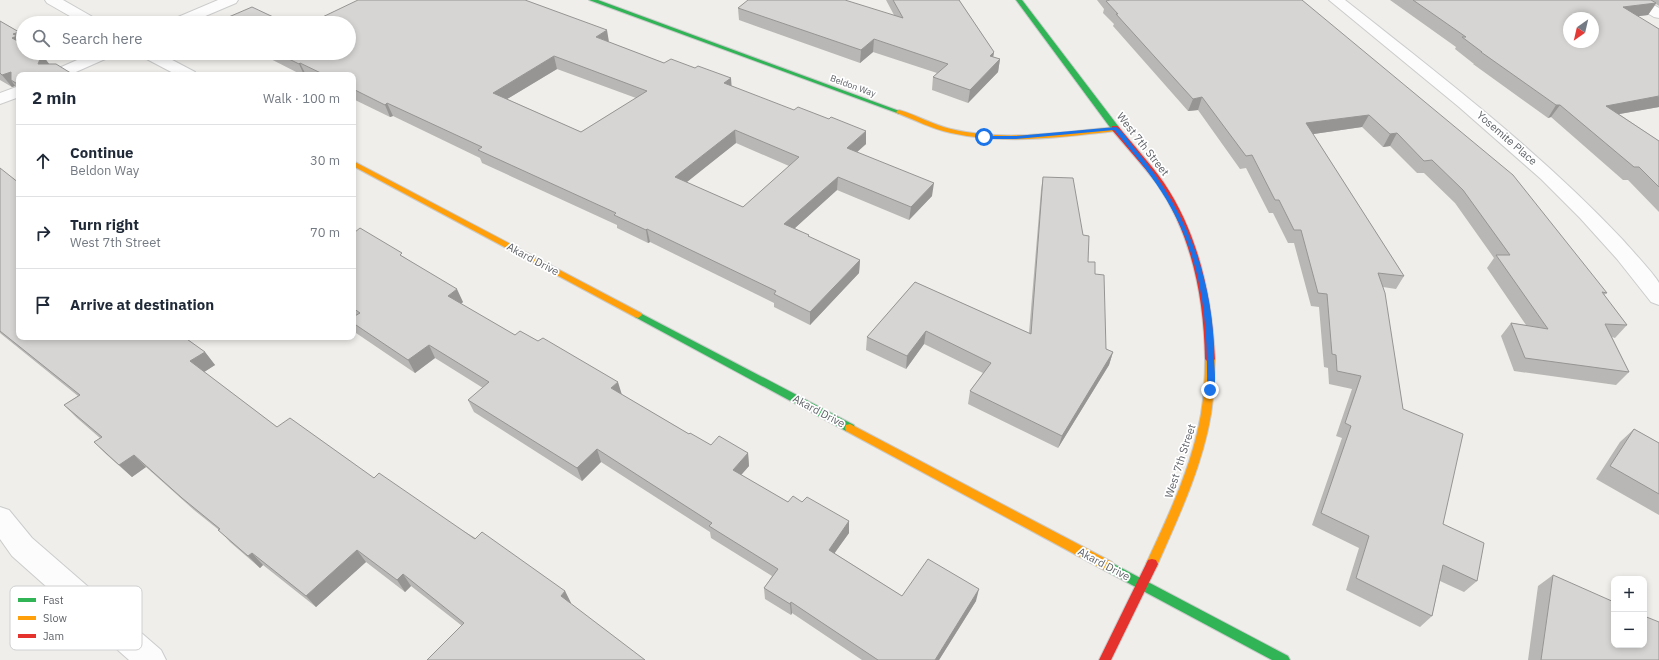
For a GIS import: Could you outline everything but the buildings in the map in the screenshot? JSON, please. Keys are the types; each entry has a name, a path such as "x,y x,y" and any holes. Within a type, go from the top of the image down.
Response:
{"street":[{"path":"52,0 81,16"},
{"path":"193,16 231,0"},
{"name":"Beldon Way","path":"592,0 950,131 984,137 1016,138 1116,129"},
{"name":"West 7th Street","path":"1019,0 1116,129 1142,160 1164,191 1185,229 1197,262 1206,301 1211,343 1210,390 1202,440 1187,486 1143,584 1105,660"},
{"name":"Yosemite Place","path":"1336,0 1521,148 1583,208 1639,270 1659,297"},
{"path":"1635,0 1659,14"},
{"path":"63,72 90,60"},
{"path":"160,60 182,72"},
{"path":"0,99 16,92"},
{"name":"Akard Drive","path":"356,165 1284,660"},
{"path":"0,518 22,547 66,586"},
{"path":"139,650 150,660"}],"traffic: fast":[{"path":"592,0 899,112"},
{"path":"1019,0 1115,128"},
{"path":"638,315 850,428"},
{"path":"1108,566 1284,660"}],"traffic: slow":[{"path":"899,112 944,129 971,135 992,137 1012,138 1054,136 1116,129"},
{"path":"356,165 638,315"},
{"path":"1152,564 1185,489 1201,440 1206,414 1210,359"},
{"path":"850,428 1108,566"}],"traffic: jam":[{"path":"1115,128 1161,185 1183,225 1198,269 1203,291 1207,314 1210,359"},
{"path":"1105,660 1152,564"}],"route":[{"path":"984,137 1016,138 1116,129 1142,160 1164,191 1185,229 1197,262 1206,301 1211,343 1210,390"}]}
